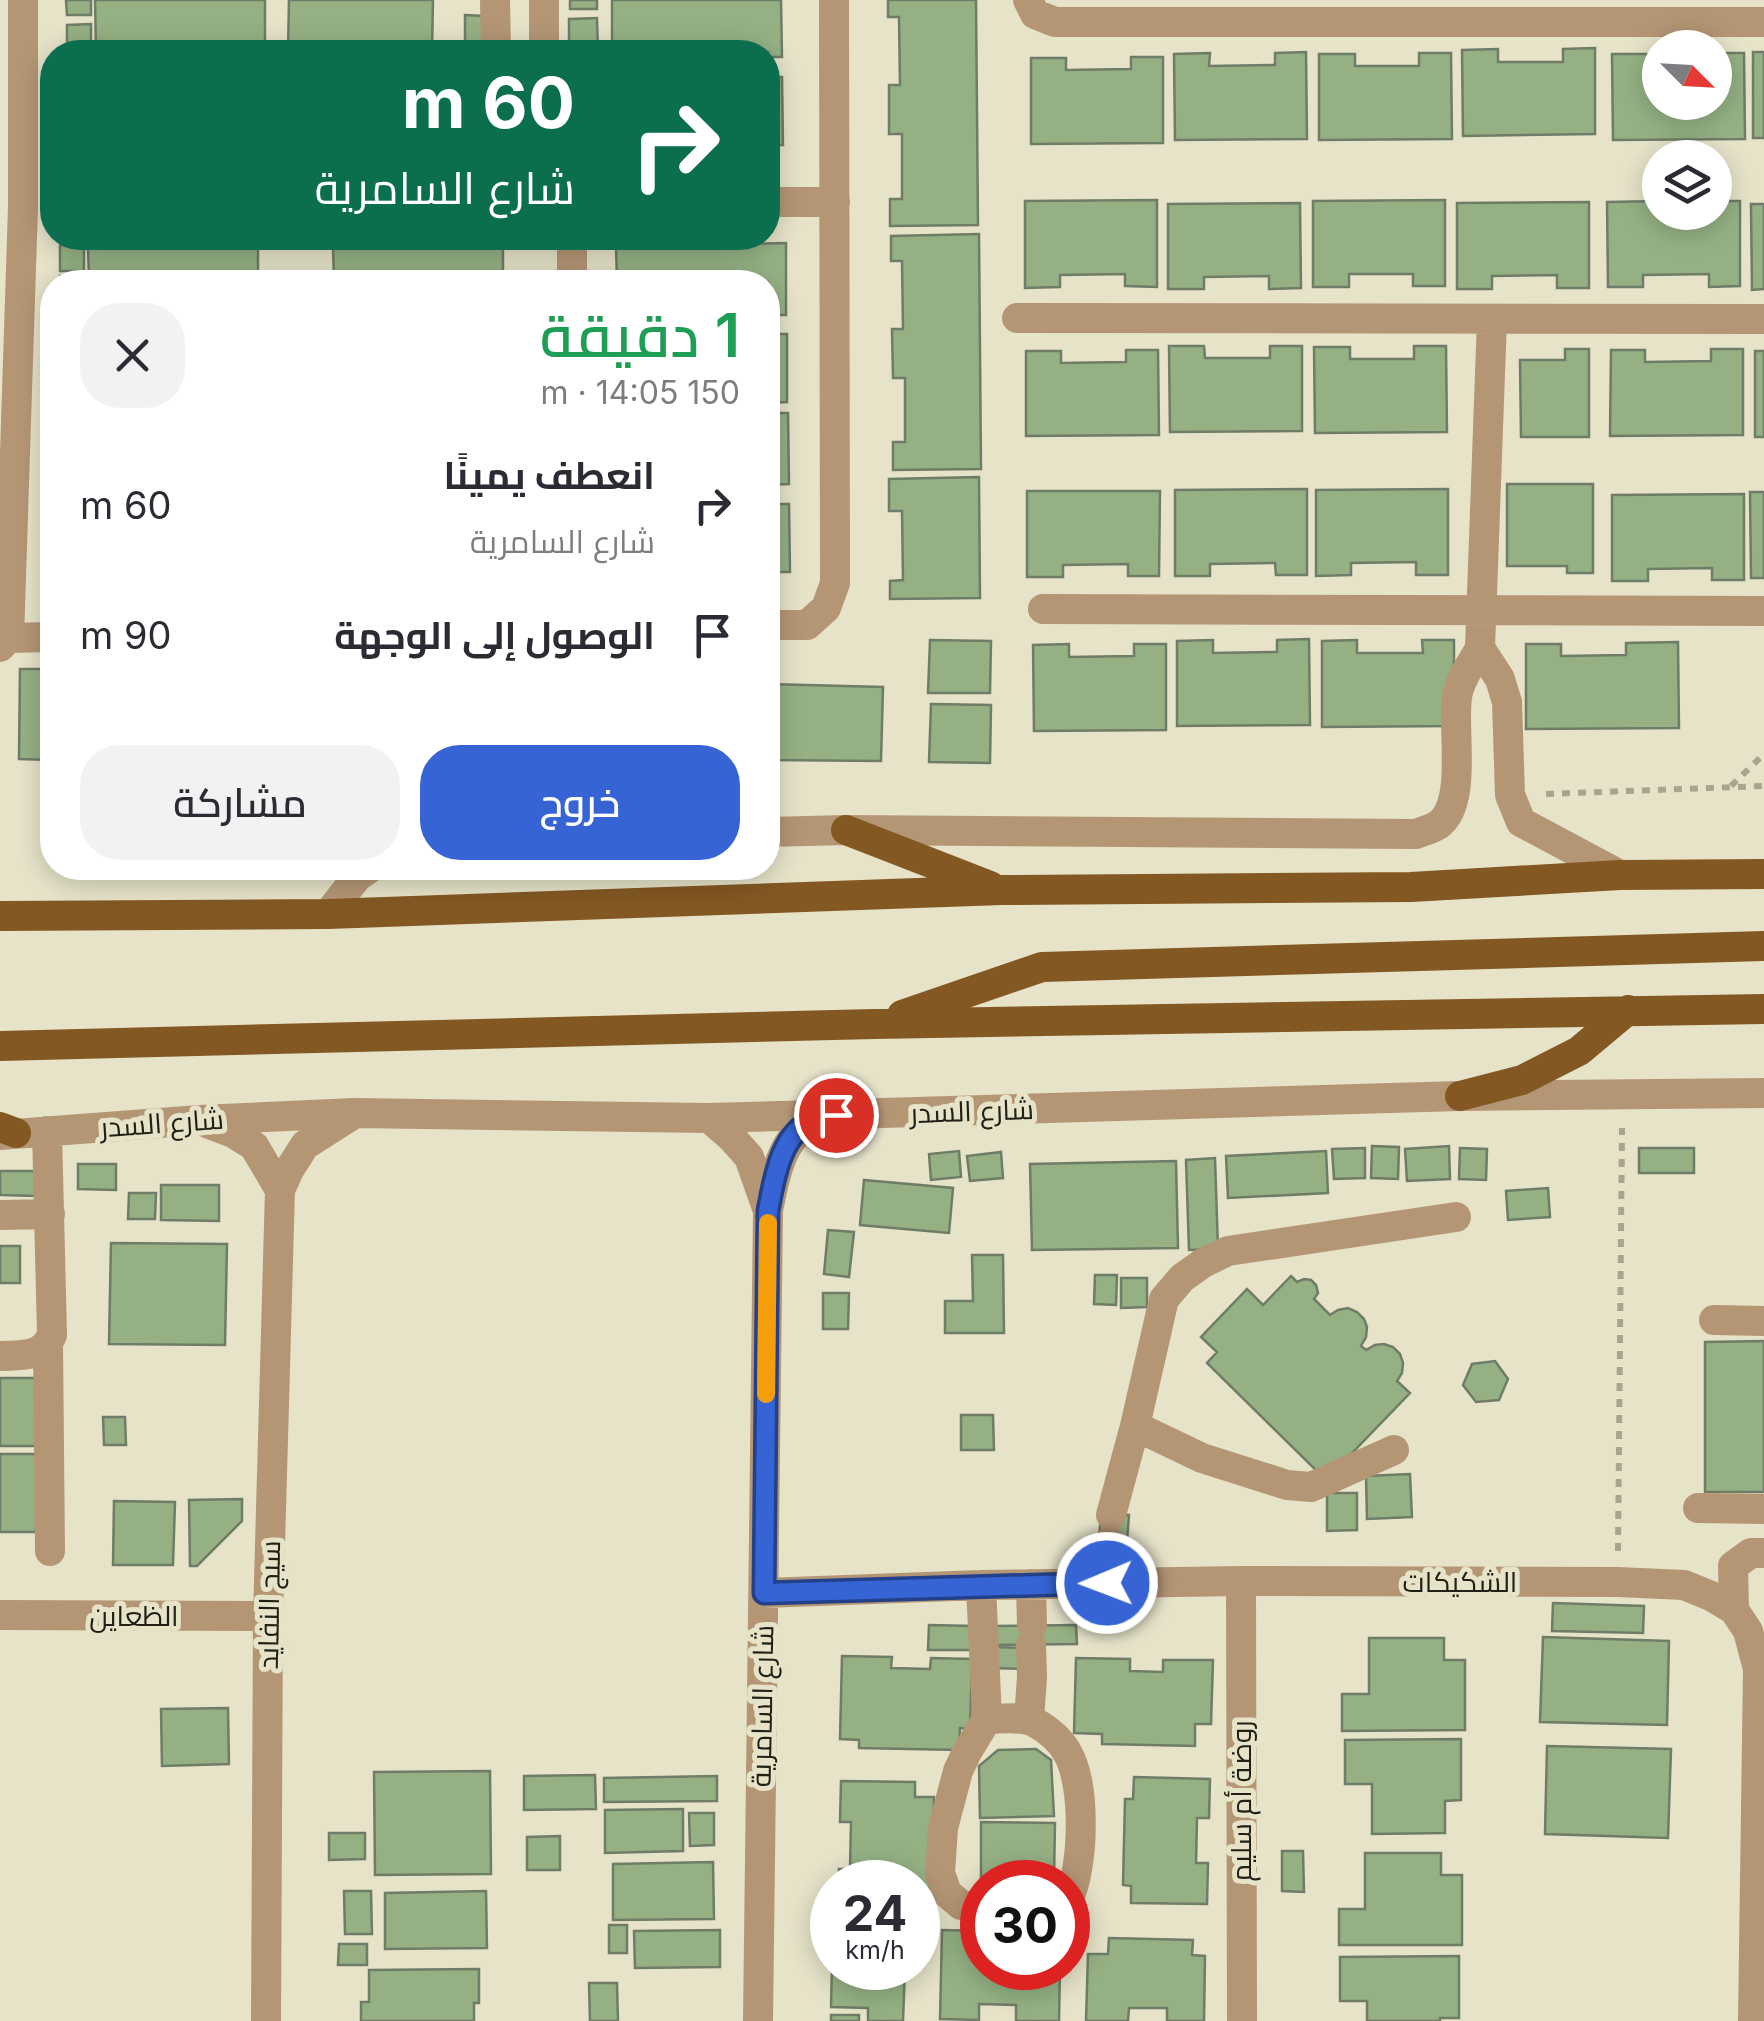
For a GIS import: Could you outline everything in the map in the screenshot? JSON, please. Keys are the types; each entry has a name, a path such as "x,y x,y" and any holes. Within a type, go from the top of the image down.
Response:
{"main road":[{"path":"846,830 1002,890"},
{"path":"0,916 328,914 1002,890 1412,888 1620,875 1764,874"},
{"path":"875,1024 1042,966 1764,946"},
{"path":"0,1046 875,1024 1764,1009"},
{"path":"1460,1096 1522,1080 1579,1051 1628,1010"}],"street":[{"path":"24,0 38,207 5,643 40,639"},
{"path":"495,0 496,40"},
{"path":"544,0 544,40"},
{"path":"780,625 807,625 826,608 835,583 834,0"},
{"path":"1028,0 1034,14 1055,22 1764,22"},
{"path":"780,202 834,202"},
{"path":"1017,318 1764,319"},
{"path":"780,832 1416,834 1440,824 1452,804 1457,763 1457,697 1480,648 1492,319"},
{"path":"1042,609 1764,611"},
{"path":"1480,648 1500,679 1507,702 1510,795 1521,822 1620,875"},
{"path":"328,914 355,880"},
{"name":"شارع السدر","path":"16,1131 355,1113 708,1118 1460,1096 1764,1093"},
{"name":"سيج النفايد","path":"266,2021 268,1616 280,1190 305,1145 355,1113"},
{"name":"شارع السامرية","path":"758,2021 768,1211 773,1182 790,1142 812,1120 836,1115"},
{"name":"شارع السامرية","path":"708,1118 749,1157 768,1211"},
{"path":"200,1120 254,1146 280,1190"},
{"path":"0,1356 37,1354 52,1335 50,1214 16,1131"},
{"path":"0,1216 50,1214"},
{"path":"1107,1583 1110,1528 1164,1299 1182,1278 1228,1251 1456,1217"},
{"path":"1714,1320 1764,1321"},
{"path":"48,1344 50,1552"},
{"path":"1135,1426 1202,1458 1286,1486 1311,1487 1394,1450"},
{"path":"1698,1508 1764,1509"},
{"path":"1753,2021 1758,1670 1748,1631 1734,1610 1733,1566 1752,1553 1764,1553"},
{"name":"الشكيكات","path":"764,1593 1240,1581 1618,1582 1684,1586 1712,1596 1734,1610"},
{"name":"روضة أم سليم","path":"1240,1581 1242,2021"},
{"path":"1029,1720 1030,1584"},
{"path":"960,1903 947,1893 940,1873 943,1828 958,1771 987,1719 981,1586"},
{"name":"الظعاين","path":"0,1615 268,1616"},
{"path":"987,1719 1029,1720 1050,1731 1068,1752 1076,1773 1082,1812 1077,1860"}],"path":[{"path":"1730,787 1764,754"},
{"path":"1510,795 1764,786"},
{"path":"1618,1582 1622,1095"}],"building":[{"path":"66,0 91,0 91,15 67,15"},
{"path":"95,0 265,0 265,40 96,40"},
{"path":"289,0 433,0 432,40 288,40"},
{"path":"570,0 597,0 597,9 570,9"},
{"path":"612,0 781,0 782,57 780,40 612,40"},
{"path":"888,0 976,0 978,225 890,226 890,199 902,199 902,134 889,134 889,85 900,85 899,17 888,17"},
{"path":"465,15 485,16 486,40 465,40"},
{"path":"597,18 598,40 569,40 569,19"},
{"path":"91,24 91,40 67,40 67,25"},
{"path":"1595,48 1595,134 1463,136 1462,50 1498,49 1498,62 1563,62 1563,49"},
{"path":"1306,52 1307,139 1175,140 1174,54 1210,53 1209,66 1275,65 1275,53"},
{"path":"1753,52 1764,52 1764,138 1753,138"},
{"path":"1419,53 1451,53 1452,139 1319,140 1319,54 1355,54 1355,66 1419,66"},
{"path":"1732,53 1744,53 1745,139 1613,140 1612,54 1642,54 1642,120 1732,120"},
{"path":"1131,57 1163,57 1163,143 1031,144 1031,58 1066,58 1066,70 1131,69"},
{"path":"780,77 782,77 780,145"},
{"path":"1157,200 1157,287 1125,286 1125,274 1060,275 1060,287 1025,288 1025,201"},
{"path":"1445,200 1445,286 1413,286 1413,274 1349,274 1349,287 1313,287 1313,201"},
{"path":"1642,201 1642,230 1732,230 1732,201 1740,201 1740,286 1709,287 1709,274 1643,275 1643,287 1608,287 1607,202"},
{"path":"1589,202 1589,288 1557,288 1557,275 1492,276 1492,289 1457,289 1457,203"},
{"path":"1300,203 1301,288 1269,289 1269,276 1204,277 1204,289 1168,289 1168,204"},
{"path":"1751,204 1764,204 1764,289 1752,290"},
{"path":"979,234 981,469 893,470 893,442 905,442 905,378 893,378 892,329 903,329 902,261 891,261 891,236"},
{"path":"780,243 786,243 786,315 780,315 780,270 617,270 616,250 780,250"},
{"path":"60,250 84,250 84,270 60,270"},
{"path":"88,250 258,250 258,270 89,270"},
{"path":"333,250 503,250 503,270 334,270"},
{"path":"780,334 787,334 787,402 780,402"},
{"path":"1169,346 1204,346 1205,358 1270,358 1270,346 1302,346 1302,431 1170,432"},
{"path":"1414,346 1446,346 1447,432 1315,433 1314,347 1350,347 1350,359 1414,359"},
{"path":"1565,349 1589,349 1589,437 1521,437 1520,360 1565,360"},
{"path":"1711,349 1743,349 1743,435 1610,436 1611,350 1645,350 1645,362 1711,361"},
{"path":"1126,350 1158,350 1159,435 1026,436 1026,351 1061,351 1061,363 1126,362"},
{"path":"1755,351 1764,351 1764,437 1755,437"},
{"path":"780,413 788,413 789,484 780,484"},
{"path":"979,477 980,598 890,599 890,581 903,580 902,511 889,511 889,479"},
{"path":"1507,484 1593,484 1593,573 1567,573 1567,566 1507,566"},
{"path":"1307,489 1307,575 1276,575 1275,563 1210,564 1210,576 1175,576 1175,490"},
{"path":"1448,489 1448,575 1416,575 1416,562 1351,563 1351,575 1316,576 1316,490"},
{"path":"1027,491 1160,491 1159,576 1128,576 1128,564 1063,565 1063,577 1027,577"},
{"path":"1750,492 1764,492 1764,578 1751,578"},
{"path":"1744,494 1744,580 1712,580 1712,568 1648,569 1648,581 1612,581 1612,495"},
{"path":"780,504 789,504 790,572 780,572"},
{"path":"1309,639 1310,725 1177,726 1177,641 1213,640 1213,653 1277,652 1277,640"},
{"path":"930,640 991,641 990,693 928,693"},
{"path":"1357,640 1357,653 1423,653 1422,640 1454,640 1454,726 1322,727 1322,641"},
{"path":"1678,642 1679,728 1526,729 1526,644 1561,644 1561,656 1626,655 1626,643"},
{"path":"1069,644 1069,657 1134,656 1134,644 1166,644 1166,730 1034,731 1033,645"},
{"path":"20,669 40,669 40,760 19,759"},
{"path":"780,684 883,687 881,761 780,760"},
{"path":"931,704 991,705 990,763 929,762"},
{"path":"1372,1146 1399,1147 1398,1179 1371,1178"},
{"path":"1449,1146 1450,1179 1407,1181 1405,1149"},
{"path":"1365,1148 1365,1178 1334,1179 1332,1149"},
{"path":"1460,1148 1487,1149 1486,1180 1459,1179"},
{"path":"1639,1148 1694,1148 1694,1173 1639,1173"},
{"path":"959,1151 961,1177 931,1180 929,1154"},
{"path":"1326,1151 1328,1193 1228,1198 1226,1156"},
{"path":"1001,1152 1003,1178 970,1181 967,1156"},
{"path":"1215,1158 1218,1249 1189,1250 1186,1160"},
{"path":"1176,1161 1178,1248 1032,1250 1030,1164"},
{"path":"78,1164 116,1164 116,1190 78,1189"},
{"path":"0,1171 37,1171 37,1196 0,1195"},
{"path":"864,1180 953,1188 949,1233 860,1225"},
{"path":"161,1185 219,1185 219,1221 161,1220"},
{"path":"1548,1188 1550,1217 1508,1220 1506,1191"},
{"path":"129,1193 156,1193 155,1219 128,1219"},
{"path":"828,1230 854,1232 849,1277 824,1274"},
{"path":"111,1243 227,1244 225,1345 109,1344"},
{"path":"0,1246 20,1246 20,1283 0,1283"},
{"path":"972,1255 1003,1255 1004,1333 945,1333 945,1301 973,1301"},
{"path":"1095,1275 1117,1275 1116,1305 1094,1304"},
{"path":"1291,1276 1297,1282 1311,1280 1316,1285 1318,1293 1314,1299 1330,1315 1348,1308 1357,1312 1367,1327 1361,1346 1366,1350 1384,1344 1393,1347 1403,1363 1397,1381 1410,1393 1326,1480 1207,1363 1217,1352 1201,1337 1247,1289 1263,1305"},
{"path":"1121,1278 1147,1278 1147,1307 1121,1308"},
{"path":"823,1293 849,1293 848,1329 823,1329"},
{"path":"1764,1341 1764,1492 1705,1492 1705,1342"},
{"path":"1495,1361 1508,1379 1499,1400 1476,1402 1463,1385 1472,1364"},
{"path":"0,1378 48,1378 46,1446 0,1446"},
{"path":"961,1415 993,1415 994,1450 961,1450"},
{"path":"103,1417 125,1417 126,1445 104,1445"},
{"path":"0,1454 37,1454 36,1532 0,1532"},
{"path":"1410,1474 1412,1517 1367,1519 1366,1476"},
{"path":"1327,1493 1357,1493 1357,1530 1327,1531"},
{"path":"242,1499 242,1521 197,1566 190,1566 189,1500"},
{"path":"114,1501 175,1502 173,1565 113,1565"},
{"path":"1101,1514 1129,1515 1127,1542 1099,1540"},
{"path":"1553,1603 1644,1606 1643,1633 1552,1631"},
{"path":"929,1625 975,1626 974,1650 928,1650"},
{"path":"1076,1625 1077,1644 991,1645 991,1626"},
{"path":"1543,1637 1669,1641 1667,1725 1540,1722"},
{"path":"1369,1638 1444,1638 1444,1660 1465,1660 1465,1730 1342,1731 1342,1694 1369,1694"},
{"path":"992,1647 1031,1648 1030,1669 991,1668"},
{"path":"842,1656 892,1657 891,1668 930,1669 931,1658 972,1659 970,1729 960,1728 959,1750 859,1748 859,1740 840,1739"},
{"path":"1076,1658 1130,1659 1130,1671 1163,1672 1163,1660 1213,1660 1211,1724 1195,1724 1195,1746 1102,1744 1102,1734 1074,1733"},
{"path":"228,1708 229,1764 162,1766 161,1709"},
{"path":"1461,1739 1461,1800 1445,1801 1445,1833 1372,1834 1372,1784 1345,1784 1345,1740"},
{"path":"1547,1746 1671,1749 1668,1838 1545,1834"},
{"path":"1036,1749 1051,1760 1054,1816 980,1818 979,1766 998,1750"},
{"path":"490,1771 491,1874 375,1875 374,1772"},
{"path":"595,1775 596,1809 524,1810 524,1776"},
{"path":"717,1776 717,1801 604,1802 604,1778"},
{"path":"1134,1777 1210,1779 1209,1818 1197,1818 1196,1863 1208,1863 1207,1904 1131,1903 1131,1886 1123,1885 1125,1799 1133,1799"},
{"path":"841,1781 915,1782 915,1797 934,1797 933,1860 850,1860 851,1822 840,1822"},
{"path":"683,1809 683,1851 605,1853 605,1810"},
{"path":"689,1813 714,1813 714,1845 690,1846"},
{"path":"981,1822 1055,1823 1054,1860 981,1860"},
{"path":"329,1833 365,1833 365,1859 329,1860"},
{"path":"560,1836 560,1870 527,1870 527,1837"},
{"path":"1282,1851 1303,1851 1304,1892 1282,1891"},
{"path":"1365,1853 1441,1853 1441,1875 1462,1875 1462,1945 1339,1945 1339,1909 1365,1909"},
{"path":"713,1862 714,1919 613,1920 613,1864"},
{"path":"344,1891 371,1891 372,1934 345,1934"},
{"path":"486,1891 487,1948 385,1949 385,1893"},
{"path":"609,1925 627,1925 627,1953 609,1953"},
{"path":"720,1930 720,1967 635,1968 634,1931"},
{"path":"942,1930 960,1930 960,1990 1060,1990 1059,2021 1016,2021 1016,2005 979,2004 979,2020 940,2019"},
{"path":"1109,1938 1193,1940 1192,1955 1205,1956 1204,2021 1167,2021 1167,2008 1129,2008 1128,2021 1086,2021 1090,1954 1108,1954"},
{"path":"339,1944 367,1944 367,1965 338,1965"},
{"path":"1459,1956 1459,2018 1367,2021 1367,2001 1340,2001 1340,1957"},
{"path":"479,1969 479,2003 474,2003 474,2021 361,2021 361,2002 369,2002 369,1970"},
{"path":"589,1983 617,1983 618,2021 590,2021"},
{"path":"831,1990 904,1990 903,2021 868,2021 868,2008 831,2007"},
{"path":"831,2015 859,2015 859,2021 831,2021"}],"slow traffic":[{"path":"766,1394 768,1223"}],"route":[{"path":"836,1115 812,1120 790,1142 773,1182 768,1211 764,1593 1107,1583"}]}
